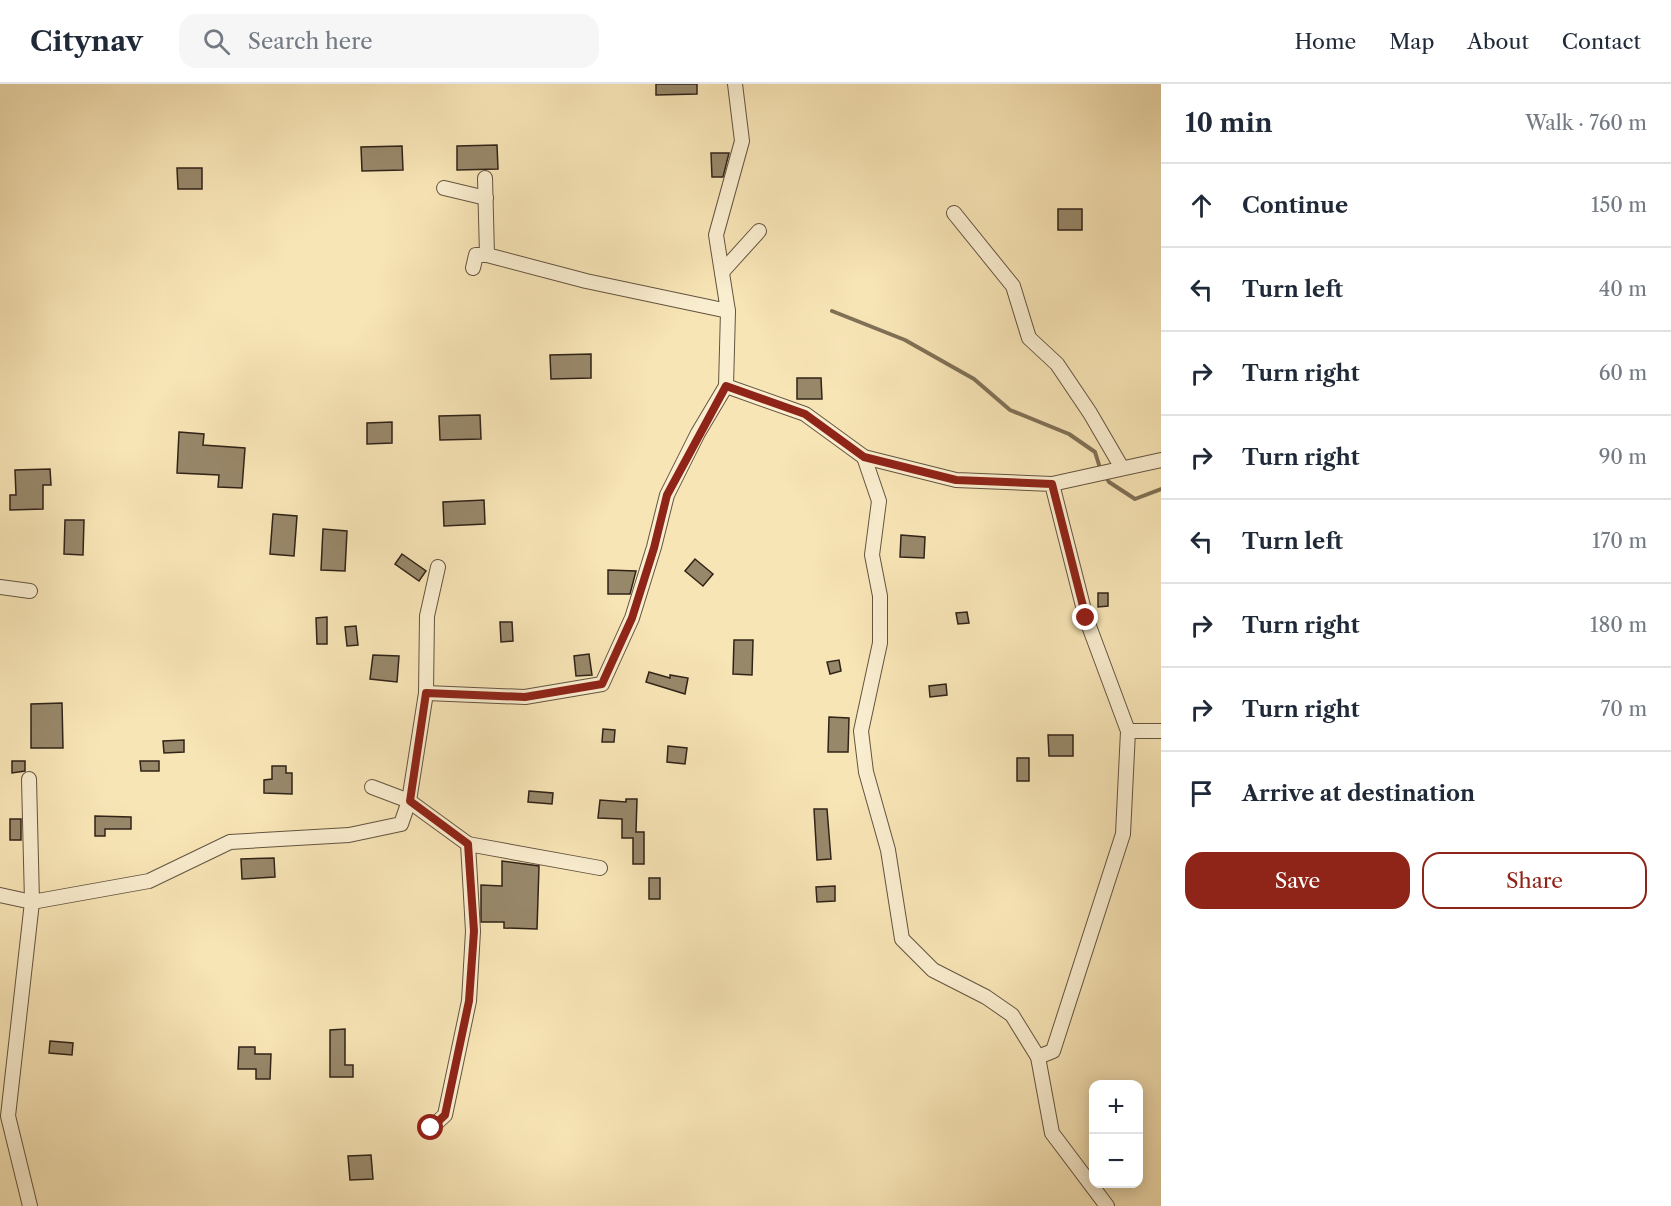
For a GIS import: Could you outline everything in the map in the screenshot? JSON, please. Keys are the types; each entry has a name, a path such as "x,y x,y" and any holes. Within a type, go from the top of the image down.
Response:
{"street":[{"path":"426,693 525,697 602,684 632,618 654,548 667,495 726,386 728,311 716,235 742,141 735,84"},
{"path":"485,178 487,255"},
{"path":"444,188 486,198"},
{"path":"954,213 1013,286 1029,338 1057,364 1090,413 1122,468"},
{"path":"722,272 759,231"},
{"path":"473,268 476,255 487,255 586,281 728,311"},
{"path":"726,386 805,414 864,457 956,480 1052,484 1161,460"},
{"path":"864,457 879,501 872,555 880,596 880,643 861,731 866,772 888,850 902,939 933,970 986,997 1012,1015 1038,1057 1052,1133 1107,1206"},
{"path":"1038,1057 1053,1051 1123,834 1128,731 1086,618 1052,484"},
{"path":"0,895 32,902 149,881 230,842 349,835 400,824 410,801 426,693 427,616 438,567"},
{"path":"0,587 30,591"},
{"path":"1128,731 1161,732"},
{"path":"29,779 32,902 6,1087 8,1116 30,1206"},
{"path":"372,787 410,801 468,844 600,868"},
{"path":"431,1128 445,1115 469,1001 474,931 468,844"}],"building":[{"path":"656,84 697,84 697,94 656,95"},
{"path":"497,145 498,169 457,170 457,146"},
{"path":"402,146 403,170 362,171 361,147"},
{"path":"711,153 729,153 723,177 712,177"},
{"path":"177,168 202,168 202,189 178,189"},
{"path":"1058,209 1082,209 1082,230 1058,230"},
{"path":"591,354 591,378 551,379 550,355"},
{"path":"797,378 821,378 822,399 797,399"},
{"path":"480,415 481,439 440,440 439,416"},
{"path":"392,422 392,443 367,444 367,423"},
{"path":"179,432 204,434 203,445 245,448 242,488 218,487 219,475 177,473"},
{"path":"50,469 51,485 43,485 43,509 10,510 10,495 16,495 15,470"},
{"path":"484,500 485,524 444,526 443,502"},
{"path":"273,514 297,516 294,556 270,554"},
{"path":"65,520 84,520 83,555 64,554"},
{"path":"323,529 347,531 345,571 321,570"},
{"path":"901,535 925,537 924,558 900,557"},
{"path":"402,554 426,571 419,581 395,564"},
{"path":"695,559 713,574 703,586 685,571"},
{"path":"608,570 636,571 630,594 608,594"},
{"path":"1098,593 1108,593 1108,606 1098,607"},
{"path":"967,612 969,623 958,624 956,613"},
{"path":"327,617 327,644 317,644 316,618"},
{"path":"500,622 512,622 513,641 501,642"},
{"path":"356,626 358,645 347,646 345,627"},
{"path":"734,640 753,640 752,675 733,674"},
{"path":"589,654 592,675 576,676 574,656"},
{"path":"373,655 399,656 397,682 370,679"},
{"path":"839,660 841,671 830,674 827,662"},
{"path":"649,672 670,678 670,675 688,678 685,694 646,682"},
{"path":"946,684 947,695 930,697 929,686"},
{"path":"62,703 63,748 31,748 31,704"},
{"path":"829,717 849,718 848,752 828,752"},
{"path":"603,729 615,730 614,742 602,742"},
{"path":"1048,735 1073,735 1073,756 1049,756"},
{"path":"184,740 184,752 164,753 163,741"},
{"path":"668,746 687,748 685,764 667,762"},
{"path":"1017,758 1029,758 1029,781 1017,781"},
{"path":"12,761 25,761 25,771 12,773"},
{"path":"140,761 159,761 159,771 141,771"},
{"path":"272,766 286,766 286,773 292,773 292,794 264,793 264,780 272,779"},
{"path":"529,791 553,793 552,804 528,802"},
{"path":"626,799 637,799 636,832 644,832 644,864 633,864 633,838 622,838 622,819 598,818 600,800 626,802"},
{"path":"814,809 827,809 831,859 817,860"},
{"path":"95,816 131,817 131,829 105,829 105,836 95,836"},
{"path":"10,819 21,819 21,840 10,840"},
{"path":"274,858 275,877 242,879 241,859"},
{"path":"502,861 539,866 537,929 504,928 504,922 481,922 481,885 502,886"},
{"path":"649,878 660,878 660,899 649,899"},
{"path":"835,886 835,901 817,902 816,887"},
{"path":"345,1029 345,1065 353,1065 353,1077 330,1077 330,1030"},
{"path":"50,1041 73,1043 72,1055 49,1053"},
{"path":"239,1047 255,1047 255,1054 271,1054 270,1079 256,1079 256,1069 238,1069"},
{"path":"371,1155 373,1179 350,1180 348,1156"}],"waterway":[{"path":"832,311 905,340 974,379 1010,410 1069,434 1095,452 1100,468 1109,482 1135,499 1161,489"}],"route":[{"path":"431,1128 445,1115 469,1001 474,931 468,844 410,801 426,693 525,697 602,684 632,618 654,548 667,495 698,433 726,386 805,414 864,457 956,480 1052,484 1086,618"}]}
